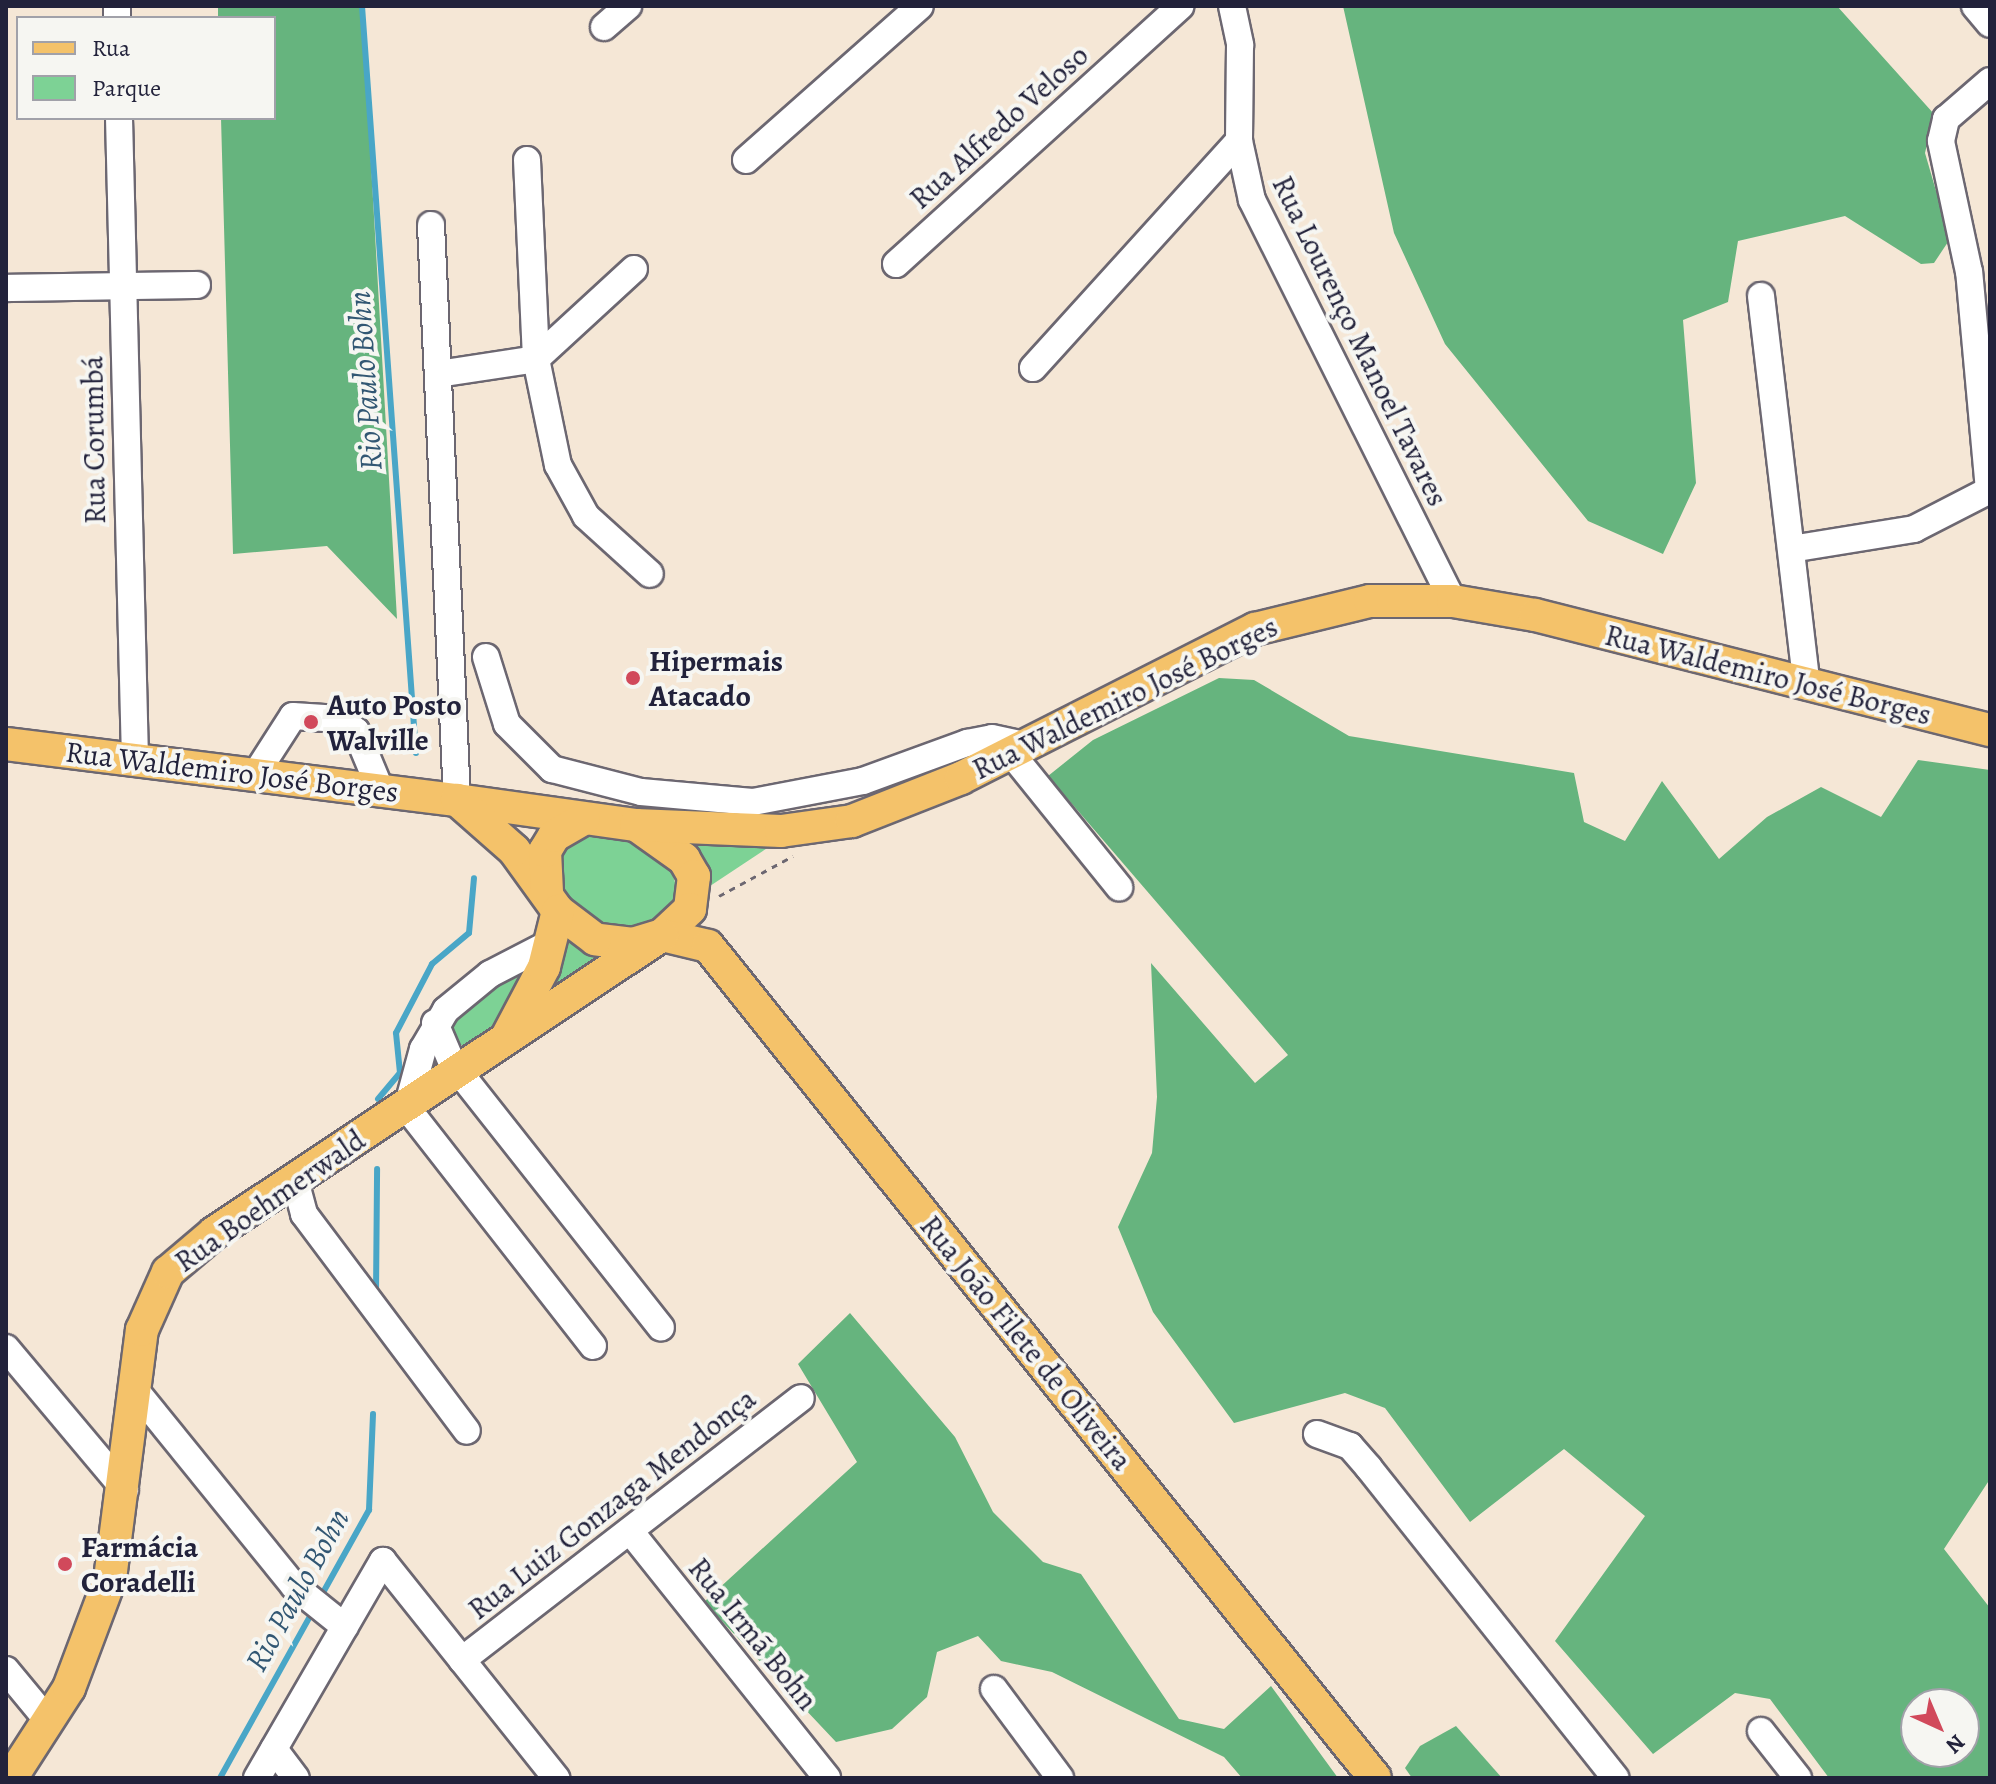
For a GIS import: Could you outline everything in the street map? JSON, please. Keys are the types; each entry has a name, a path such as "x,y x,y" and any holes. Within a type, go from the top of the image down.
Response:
{"main road":[{"name":"Rua Waldemiro José Borges","path":"633,824 752,831 838,824 914,799 1255,629 1370,601 1453,601 1990,730"},
{"name":"Rua Waldemiro José Borges","path":"6,744 457,800 589,820"},
{"path":"457,800 514,850 553,903 595,939 633,944 662,935 690,909 694,876 684,859 633,824 589,820 554,836 545,851 553,903"},
{"name":"Rua Boehmerwald","path":"502,1044 534,990 550,943 553,903"},
{"name":"Rua Boehmerwald","path":"21,1774 49,1722 110,1579 125,1490 136,1391 154,1290 188,1253 662,935"},
{"name":"Rua João Filete de Oliveira","path":"662,935 708,946 1375,1778"}],"street":[{"path":"604,27 628,6"},
{"path":"746,160 920,6"},
{"name":"Rua Alfredo Veloso","path":"896,264 1181,6"},
{"name":"Rua Lourenço Manoel Tavares","path":"1232,6 1240,45 1239,141 1252,200 1453,601"},
{"path":"1975,6 1990,24"},
{"path":"1791,549 1914,529 1990,490 1969,272 1941,141 1946,119 1990,81"},
{"name":"Rua Corumbá","path":"119,120 135,760"},
{"path":"1033,368 1239,141"},
{"path":"527,160 536,359 558,465 586,516 650,574"},
{"path":"431,225 457,800"},
{"path":"438,374 536,359 634,269"},
{"path":"6,288 197,285"},
{"path":"1761,296 1807,686"},
{"path":"486,657 507,724 552,769 597,784 641,792 753,802 863,781 967,743 992,738 1017,749 1119,887"},
{"path":"255,775 293,716 340,719 356,731 381,791"},
{"path":"589,820 597,784"},
{"path":"633,824 641,792"},
{"path":"550,943 490,974 435,1023 407,1108 593,1346"},
{"path":"435,1023 460,1072 661,1328"},
{"path":"282,1189 467,1431"},
{"path":"6,1348 125,1490"},
{"path":"136,1391 294,1586 338,1622"},
{"name":"Rua Luiz Gonzaga Mendonça","path":"462,1660 801,1398"},
{"path":"1317,1434 1350,1446 1616,1778"},
{"name":"Rua Irmã Bohn","path":"630,1531 827,1778"},
{"path":"257,1778 338,1622 383,1561 556,1778"},
{"path":"6,1670 49,1722"},
{"path":"994,1689 1060,1778"},
{"path":"1761,1731 1798,1778"},
{"path":"274,1749 296,1778"}],"path":[{"path":"690,909 807,848"}],"green space":[{"path":"218,6 362,6 397,619 327,546 233,554 221,120 276,120 276,16 218,16"},
{"path":"1343,6 1837,6 1934,114 1925,153 1950,239 1934,263 1921,264 1845,216 1738,241 1728,302 1683,320 1696,483 1663,554 1588,521 1445,344 1394,233"},
{"path":"1219,678 1254,680 1349,736 1574,773 1584,822 1625,841 1662,781 1719,859 1767,817 1821,787 1881,817 1918,760 1990,770 1990,1479 1944,1549 1990,1608 1990,1778 1829,1778 1770,1699 1735,1693 1653,1754 1555,1641 1645,1516 1564,1449 1470,1522 1385,1408 1345,1393 1234,1423 1153,1312 1118,1227 1152,1153 1157,1097 1151,963 1255,1083 1288,1055 1048,776 1093,740"},
{"path":"598,828 651,844 668,858 678,893 662,924 612,934 563,900 557,869 563,852"},
{"path":"778,841 707,888 687,842 717,845"},
{"path":"564,938 623,955 533,1006"},
{"path":"531,959 498,1025 474,1045 453,1045 452,1018"},
{"path":"850,1313 955,1437 993,1512 1043,1562 1081,1574 1179,1719 1224,1729 1271,1686 1338,1778 1242,1778 1224,1757 1052,1672 1001,1661 978,1636 937,1652 927,1697 892,1729 836,1742 704,1602 857,1462 798,1364"},
{"path":"1456,1726 1502,1778 1412,1778 1405,1768 1420,1746"}],"waterway":[{"name":"Rio Paulo Bohn","path":"362,6 416,753"},
{"name":"Rio Paulo Bohn","path":"378,1099 400,1073 396,1033 432,964 469,933 474,878"},
{"name":"Rio Paulo Bohn","path":"376,1294 377,1169"},
{"name":"Rio Paulo Bohn","path":"320,1598 369,1510 373,1414"},
{"name":"Rio Paulo Bohn","path":"220,1778 313,1611"}],"place":[{"name":"Hipermais Atacado","path":"633,678"},
{"name":"Auto Posto Walville","path":"311,722"},
{"name":"Farmácia Coradelli","path":"65,1564"}]}
